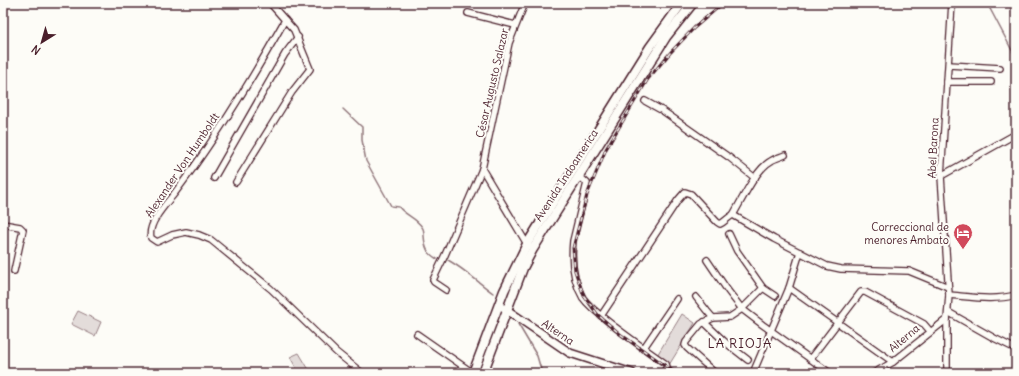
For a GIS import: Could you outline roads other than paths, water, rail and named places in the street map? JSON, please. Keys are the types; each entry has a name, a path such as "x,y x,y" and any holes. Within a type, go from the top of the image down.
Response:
{"main road":[{"name":"Avenida Indoamerica","path":"473,373 500,305 504,291 650,47 682,3"},
{"name":"Avenida Indoamerica","path":"553,209 579,176 666,37 693,3"},
{"name":"Avenida Indoamerica","path":"483,373 508,310 530,246"}],"street":[{"path":"236,182 293,90 310,69 294,30 270,3"},
{"name":"César Augusto Salazar","path":"446,290 433,280 482,169 510,43 515,25 525,3"},
{"name":"Abel Barona","path":"947,373 946,319 949,295 941,176 952,3"},
{"path":"468,13 515,25"},
{"name":"Alexander Von Humboldt","path":"285,20 194,168 160,212 150,234 151,238 157,242 172,235 186,232 199,234 211,240 271,289 336,352 362,373"},
{"path":"214,178 285,54 298,37"},
{"path":"948,65 1000,68"},
{"path":"947,82 991,82"},
{"path":"645,101 663,111 730,158 755,178"},
{"path":"941,176 1016,134"},
{"path":"601,316 683,193 685,192 691,194 720,224 733,215 763,166 771,160 785,155"},
{"path":"482,169 530,246"},
{"path":"579,176 587,182 573,242 572,262 584,299 601,316 667,365 663,373"},
{"path":"733,215 774,239 827,266 835,268 909,271 948,287"},
{"path":"3,224 20,227 23,230 14,271"},
{"path":"729,234 737,252 763,288 774,296"},
{"path":"755,372 789,288 800,252"},
{"path":"707,260 742,309 830,373"},
{"path":"715,373 687,348 685,345 686,342 704,322 713,318 730,317 742,309 763,288"},
{"path":"789,288 893,362"},
{"path":"810,359 839,323 861,292 865,292 924,324 930,331"},
{"path":"949,295 992,299 1016,295"},
{"path":"696,296 713,318"},
{"path":"643,348 677,299"},
{"name":"Alterna","path":"500,305 570,354 632,373"},
{"path":"948,312 1016,349"},
{"name":"Alterna","path":"874,373 893,362 946,319"},
{"path":"704,322 725,342 748,360"},
{"path":"417,334 473,373"}],"waterway":[{"path":"987,3 1016,58"},
{"path":"343,109 362,127 362,140 366,161 391,206 399,207 420,224 424,230 427,250 437,259"},
{"path":"448,260 493,293"},
{"path":"518,324 537,356 542,373"}],"railway":[{"path":"676,373 620,334 598,315 584,296 575,271 573,248 587,195 606,149 648,79 694,28 723,3"}],"place":[{"name":"Correccional de menores Ambato","path":"963,250"}],"district":[{"name":"LA RIOJA","path":"740,343"}]}
